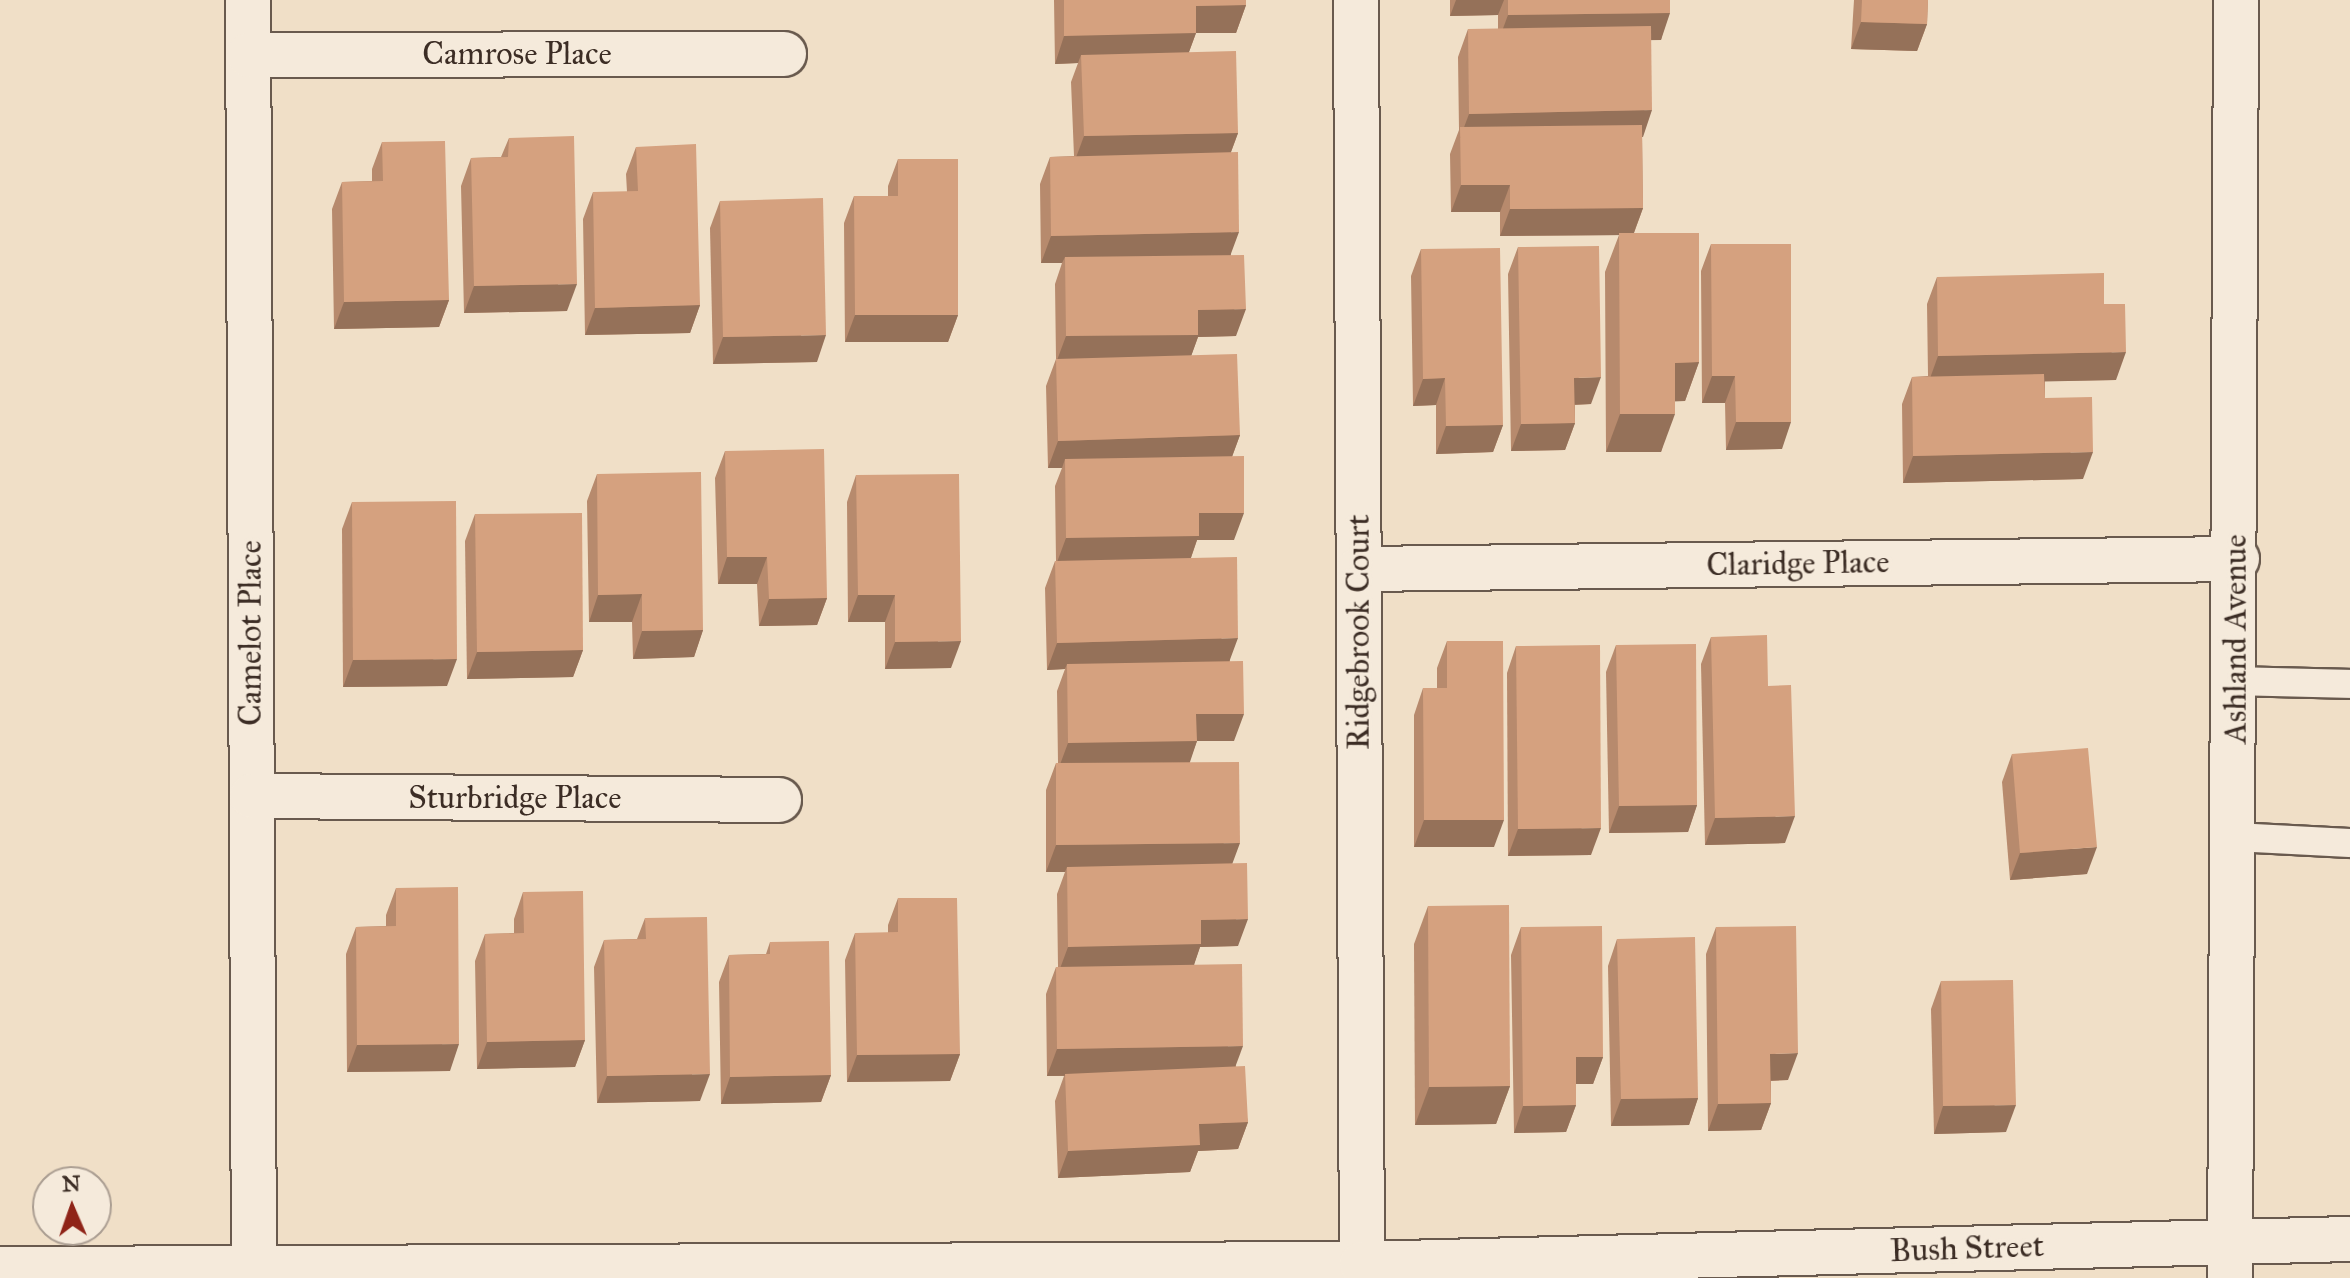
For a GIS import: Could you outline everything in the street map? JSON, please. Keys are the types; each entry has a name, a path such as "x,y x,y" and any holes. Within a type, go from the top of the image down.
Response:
{"street":[{"name":"Camelot Place","path":"248,0 254,1265"},
{"name":"Ridgebrook Court","path":"1356,0 1362,1264"},
{"name":"Ashland Avenue","path":"2230,1260 2237,559 2236,0"},
{"name":"Camrose Place","path":"249,55 784,54"},
{"name":"Claridge Place","path":"1359,569 2237,559"},
{"name":"Sturbridge Place","path":"252,796 779,800"},
{"name":"Bush Street","path":"0,1269 254,1265 2230,1260 2350,1239"}],"lane":[{"path":"2236,681 2350,684"},
{"path":"2234,837 2350,843"}],"building":[{"path":"1064,0 1246,0 1246,5 1196,6 1196,33 1064,36"},
{"path":"1508,0 1670,0 1670,13 1508,15"},
{"path":"1862,0 1928,0 1927,24 1861,22"},
{"path":"1651,26 1652,110 1469,114 1468,29"},
{"path":"1236,51 1238,133 1084,136 1081,55"},
{"path":"1642,125 1643,208 1510,209 1510,185 1461,185 1460,127"},
{"path":"574,136 577,284 474,286 471,158 508,157 509,138"},
{"path":"445,141 449,300 344,302 342,182 383,181 382,142"},
{"path":"696,144 700,305 595,308 593,192 638,191 636,147"},
{"path":"1238,152 1239,232 1051,236 1050,157"},
{"path":"898,159 958,159 958,315 855,315 854,196 898,196"},
{"path":"823,198 826,335 723,337 720,201"},
{"path":"1619,233 1699,233 1699,362 1675,363 1675,414 1620,414"},
{"path":"1711,244 1791,244 1791,422 1736,422 1735,376 1712,376"},
{"path":"1599,246 1601,377 1574,378 1575,423 1521,424 1518,247"},
{"path":"1500,248 1503,425 1446,426 1445,378 1423,379 1421,249"},
{"path":"1244,255 1246,309 1198,310 1198,335 1066,336 1065,257"},
{"path":"2104,273 2104,304 2125,304 2126,352 1938,356 1937,277"},
{"path":"1237,354 1240,435 1058,441 1056,359"},
{"path":"2044,374 2045,398 2092,397 2093,452 1913,456 1912,377"},
{"path":"824,449 827,598 769,599 767,557 727,557 725,451"},
{"path":"1244,456 1244,513 1199,513 1199,536 1066,538 1065,459"},
{"path":"701,472 703,630 642,631 642,594 598,595 597,474"},
{"path":"959,474 961,641 895,642 895,595 858,595 856,475"},
{"path":"456,501 457,659 353,660 352,502"},
{"path":"582,513 583,650 477,652 475,514"},
{"path":"1237,557 1238,638 1057,643 1055,561"},
{"path":"1767,635 1768,686 1791,685 1795,816 1715,818 1711,637"},
{"path":"1447,641 1503,641 1504,820 1424,820 1423,688 1447,688"},
{"path":"1696,644 1697,805 1619,806 1616,645"},
{"path":"1600,645 1601,828 1518,829 1516,646"},
{"path":"1243,661 1244,714 1196,714 1197,741 1068,743 1067,664"},
{"path":"2088,748 2097,847 2020,853 2012,754"},
{"path":"1239,762 1240,843 1056,845 1056,763"},
{"path":"1247,863 1248,919 1201,920 1201,944 1068,947 1067,867"},
{"path":"458,887 459,1044 357,1045 356,927 396,926 396,888"},
{"path":"583,891 585,1040 487,1042 485,934 524,933 523,892"},
{"path":"898,898 957,898 960,1054 857,1055 855,933 898,932"},
{"path":"1509,905 1510,1086 1429,1087 1428,906"},
{"path":"707,917 710,1074 607,1076 604,940 646,939 645,918"},
{"path":"1602,926 1603,1057 1576,1057 1576,1105 1523,1106 1521,927"},
{"path":"1796,926 1798,1053 1770,1054 1771,1103 1718,1104 1716,927"},
{"path":"1695,937 1698,1098 1621,1099 1617,939"},
{"path":"829,941 831,1075 730,1077 729,955 770,954 770,942"},
{"path":"1242,964 1243,1046 1057,1049 1056,967"},
{"path":"2013,980 2016,1105 1943,1106 1941,981"},
{"path":"1245,1066 1248,1122 1199,1124 1200,1145 1068,1151 1065,1074"}]}
